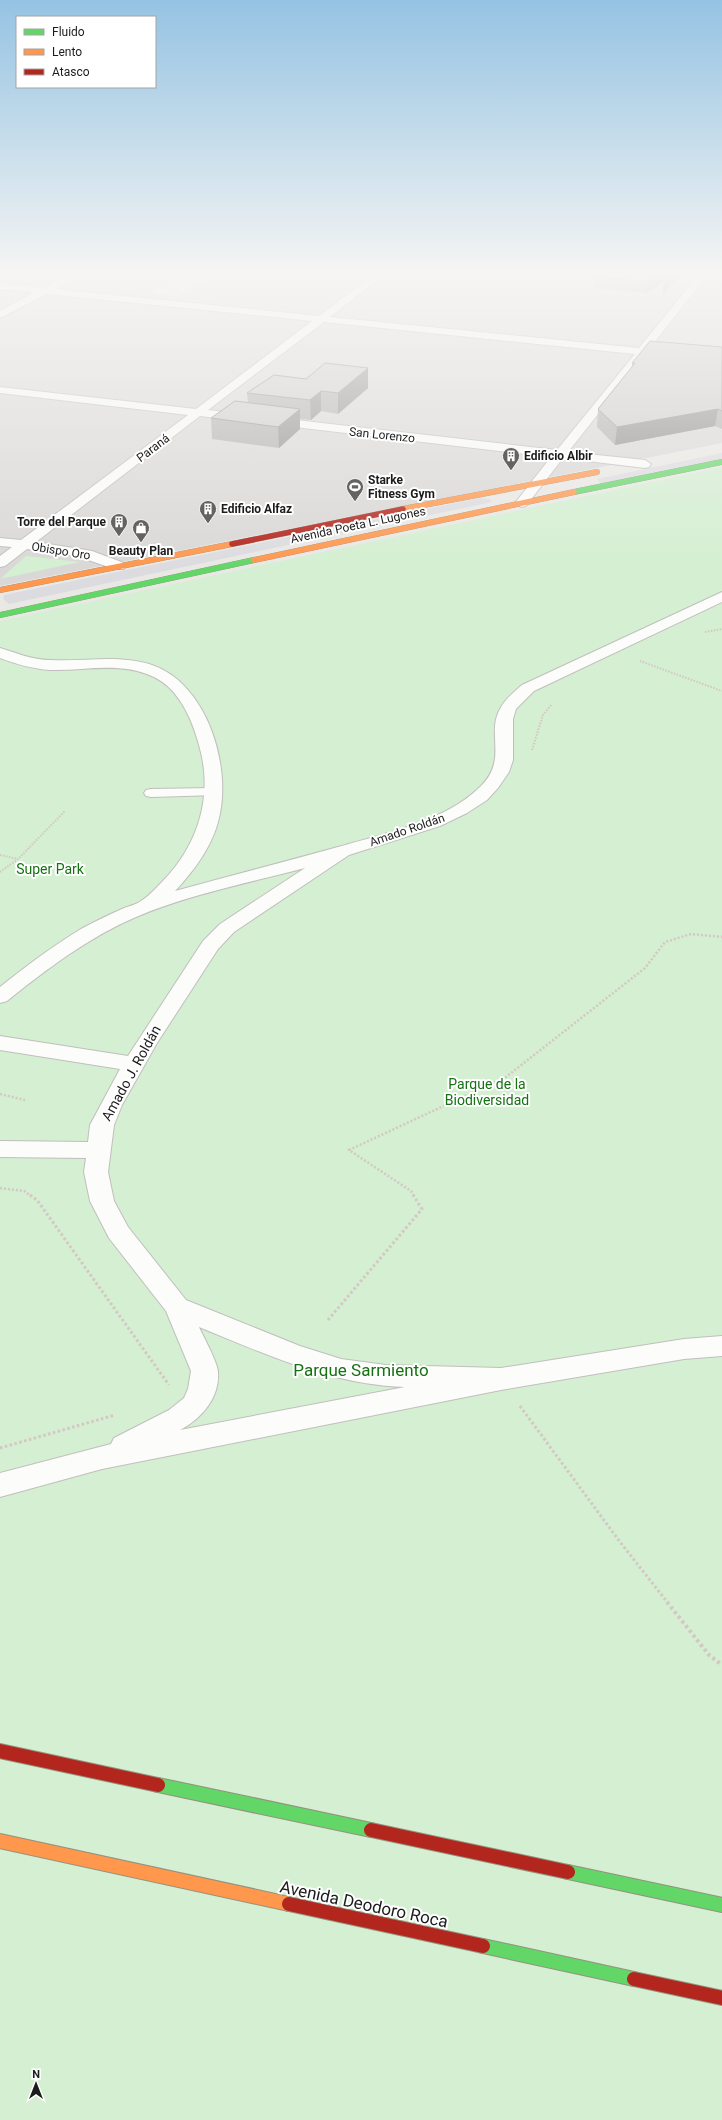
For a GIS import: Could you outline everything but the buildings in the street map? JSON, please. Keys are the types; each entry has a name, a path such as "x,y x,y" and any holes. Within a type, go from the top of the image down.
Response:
{"main road":[{"name":"Avenida Poeta L. Lugones","path":"0,615 521,503 722,462"},
{"name":"Avenida Poeta L. Lugones","path":"0,590 536,483 649,463"},
{"path":"0,1751 722,1905"},
{"name":"Avenida Deodoro Roca","path":"0,1841 722,1998"}],"street":[{"name":"Paraná","path":"0,563 22,545 199,414 253,372"},
{"path":"521,503 626,372"},
{"name":"San Lorenzo","path":"0,390 560,455 649,463"},
{"name":"Obispo Oro","path":"0,542 91,555 107,559 119,566"},
{"name":"Amado Roldán","path":"149,905 343,851 422,827 455,813 488,788 500,773 504,758 504,719 508,708 515,697 528,688 722,596"},
{"name":"Amado Roldán","path":"671,621 722,612"},
{"path":"0,653 15,659 49,664 102,662 124,663 145,668 166,676 176,685 206,734 212,757 213,792 209,822 199,846 185,868 170,886 149,905 102,926 44,962 0,997"},
{"name":"Amado J. Roldán","path":"343,851 227,928 210,945 134,1064 102,1125 96,1172 102,1202 118,1232 177,1307 292,1354 340,1368 386,1376 501,1379"},
{"path":"0,1043 134,1064"},
{"path":"0,1149 99,1150"},
{"path":"102,1457 179,1418 195,1405 202,1389 205,1371 177,1307"},
{"path":"0,1485 102,1457 501,1379 684,1349 722,1346"}],"lane":[{"path":"151,793 213,792"}],"path":[{"path":"704,632 722,629"},
{"path":"646,658 639,661 722,691"},
{"path":"530,757 543,714 554,702"},
{"path":"0,872 18,859 64,811"},
{"path":"0,855 18,859"},
{"path":"328,1320 422,1209 410,1191 349,1150 506,1077 645,968 665,942 692,934 722,937"},
{"path":"0,1094 25,1100"},
{"path":"0,1188 24,1191 37,1200 170,1384 170,1390"},
{"path":"501,1379 620,1542 709,1655 722,1665"},
{"path":"0,1448 121,1414"}],"shaded area":[{"path":"0,372 722,372 722,443 0,586"},
{"path":"722,453 722,462 601,484 597,479"},
{"path":"480,498 489,499 492,502 9,604 3,599 4,595"}],"green space":[{"name":"Parque Sarmiento","path":"722,467 722,2120 0,2120 0,621"},
{"path":"26,556 80,562 0,579"}],"traffic: fast":[{"path":"574,492 722,462"},
{"path":"0,615 254,560"},
{"path":"158,1785 371,1830"},
{"path":"568,1872 722,1905"},
{"path":"483,1946 634,1979"}],"traffic: slow":[{"path":"403,509 597,472"},
{"path":"254,560 574,492"},
{"path":"0,590 232,544"},
{"path":"0,1841 289,1904"}],"traffic: jam":[{"path":"232,544 403,509"},
{"path":"0,1751 158,1785"},
{"path":"371,1830 568,1872"},
{"path":"289,1904 483,1946"},
{"path":"634,1979 722,1998"}],"place":[{"name":"Edificio Albir","path":"511,471"},
{"name":"Starke Fitness Gym","path":"355,502"},
{"name":"Edificio Alfaz","path":"208,524"},
{"name":"Torre del Parque","path":"119,537"},
{"name":"Beauty Plan","path":"141,543"}],"park label":[{"name":"Super Park","path":"50,869"},
{"name":"Parque de la Biodiversidad","path":"487,1092"}]}
